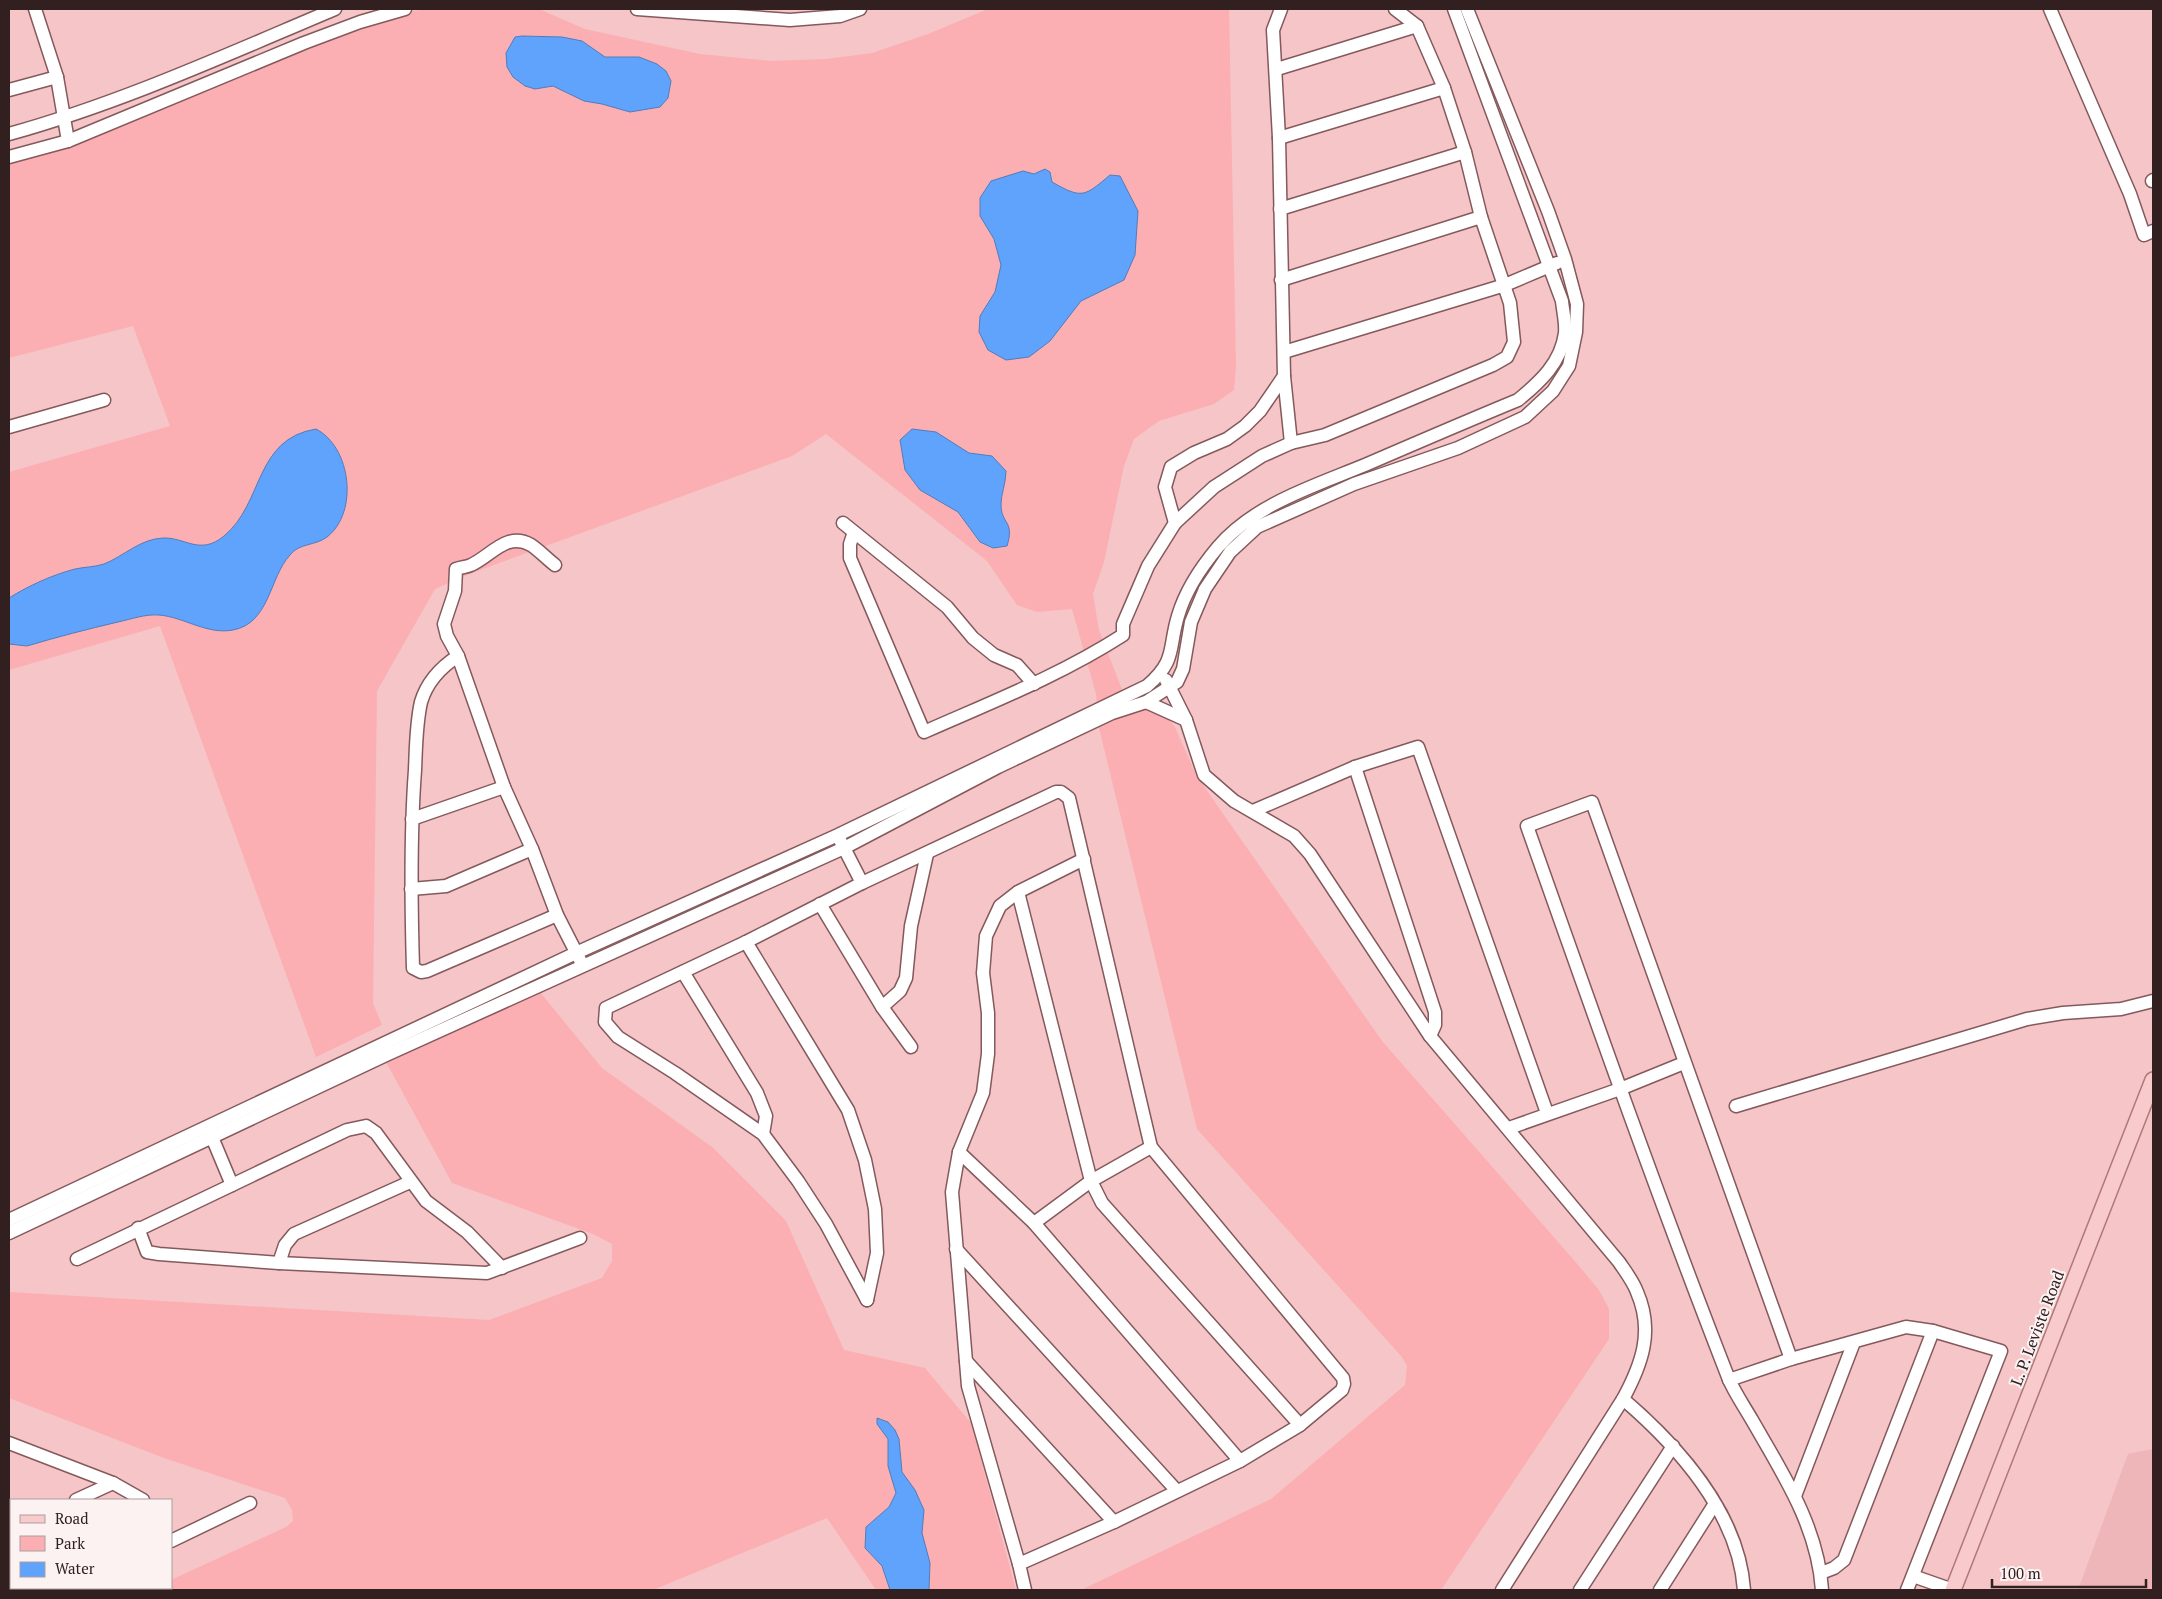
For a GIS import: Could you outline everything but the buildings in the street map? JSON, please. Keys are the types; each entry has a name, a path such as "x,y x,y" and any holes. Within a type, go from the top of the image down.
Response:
{"main road":[{"name":"L. P. Leviste Road","path":"1953,1590 2153,1080"}],"street":[{"path":"35,9 57,77 68,141"},
{"path":"9,134 64,119 188,71 336,9"},
{"path":"9,157 68,141 304,43 360,22 405,9"},
{"path":"637,9 790,20 860,9"},
{"path":"1281,9 1273,30 1277,70 1284,376 1291,443"},
{"path":"854,532 850,544 850,558 924,732 1034,684 1090,656 1123,635 1123,624 1148,566 1175,523 1214,487 1262,456 1291,443 1325,434 1493,365 1507,357 1514,342 1514,324 1505,285 1481,217 1465,152 1444,88 1417,26 1395,9"},
{"path":"9,1233 210,1132 576,953 838,835 1147,686 1162,673 1173,642 1178,616 1189,592 1218,547 1235,530 1283,499 1518,400 1541,382 1557,359 1565,332 1562,301 1454,9"},
{"path":"9,1220 584,967 844,848 998,767 1112,713 1146,702 1171,688 1177,682 1183,669 1191,622 1205,589 1230,552 1258,527 1354,484 1458,448 1525,417 1553,392 1569,366 1576,332 1577,304 1565,259 1548,211 1467,9"},
{"path":"2050,9 2130,194 2144,235 2153,231"},
{"path":"1277,70 1417,26"},
{"path":"9,90 57,77"},
{"path":"1279,138 1444,88"},
{"path":"1280,209 1465,152"},
{"path":"1281,280 1481,217"},
{"path":"1284,352 1505,285 1565,259"},
{"path":"1175,523 1165,487 1171,467 1194,453 1226,439 1245,426 1260,411 1284,376"},
{"path":"9,427 104,400"},
{"path":"842,523 948,607 973,638 994,655 1018,665 1034,684"},
{"path":"555,566 530,545 514,541 496,547 472,564 456,569 455,591 444,624 447,636 458,656 504,787 532,849 557,915 584,967"},
{"path":"458,656 443,666 430,682 421,702 412,819 413,968 421,972 557,915"},
{"path":"1162,673 1186,720 1204,775 1234,801 1294,836 1310,854 1430,1036 1509,1128 1619,1262 1637,1291 1644,1313 1645,1342 1639,1370 1502,1590"},
{"path":"1146,702 1186,720"},
{"path":"1253,812 1355,767 1418,747 1547,1113"},
{"path":"1355,767 1435,1012 1434,1025 1430,1036"},
{"path":"412,819 504,787"},
{"path":"746,942 848,1110 865,1160 875,1209 877,1253 867,1300 826,1224 798,1181 763,1134 675,1073 618,1037 605,1022 606,1008 746,942 862,883 1056,792 1061,792 1069,798 1151,1147 1343,1378 1342,1390 1300,1425 1240,1461 1114,1522 1019,1564"},
{"path":"1791,1360 1592,802 1527,826 1620,1089 1730,1380 1795,1496 1811,1533 1821,1573 1822,1590"},
{"path":"838,835 862,883"},
{"path":"411,889 446,886 532,849"},
{"path":"882,1007 900,991 906,978 911,926 927,854"},
{"path":"1025,1590 968,1386 952,1192 959,1152 983,1093 988,1054 988,1013 983,973 986,936 1000,906 1018,892 1084,860"},
{"path":"1018,892 1091,1181 1102,1203 1300,1425"},
{"path":"820,904 882,1007 911,1046"},
{"path":"683,972 757,1093 766,1116 763,1134"},
{"path":"1736,1106 2027,1019 2063,1013 2122,1009 2153,1001"},
{"path":"1509,1128 1547,1113 1620,1089 1684,1063"},
{"path":"77,1259 138,1228 347,1130 366,1126 376,1133 426,1202 467,1232 502,1268"},
{"path":"210,1132 232,1185"},
{"path":"1034,1223 1091,1181 1151,1147"},
{"path":"959,1152 1034,1223 1240,1461"},
{"path":"280,1263 285,1245 294,1234 410,1182"},
{"path":"138,1228 147,1252 280,1263 487,1272 580,1238"},
{"path":"956,1248 1177,1491"},
{"path":"1730,1380 1791,1360 1906,1327 1933,1330 2001,1352 1907,1590"},
{"path":"1821,1573 1834,1568 1844,1560 1933,1330"},
{"path":"1795,1496 1854,1342"},
{"path":"966,1361 1114,1522"},
{"path":"1623,1398 1674,1446 1696,1474 1733,1541 1743,1569 1744,1590"},
{"path":"9,1454 14,1445 114,1483 141,1499"},
{"path":"1580,1590 1674,1446"},
{"path":"78,1499 114,1483"},
{"path":"172,1540 250,1504"},
{"path":"1660,1590 1714,1505"},
{"path":"1913,1576 1953,1590"}],"shaded area":[{"path":"2153,1449 2153,1590 2078,1590 2128,1454"}],"green space":[{"path":"427,9 539,9 585,29 700,54 771,61 826,59 872,53 928,34 988,9 1229,9 1236,367 1234,390 1214,404 1159,421 1134,439 1124,466 1104,562 1093,594 1099,630 1131,713 1145,708 1161,710 1175,727 1196,775 1382,1041 1573,1259 1599,1290 1609,1309 1609,1339 1441,1590 1081,1590 1271,1499 1405,1385 1407,1366 1402,1357 1197,1129 1099,728 1096,694 1072,609 1037,612 1017,605 987,561 826,434 792,456 472,573 435,589 377,691 373,1003 382,1025 316,1057 160,626 9,670 9,472 170,426 133,326 9,358 9,161 399,13"},
{"path":"540,992 602,1068 712,1147 786,1221 844,1350 925,1368 971,1423 1016,1590 876,1590 827,1518 653,1590 148,1590 172,1589 172,1580 286,1527 293,1521 292,1510 285,1498 164,1458 9,1398 9,1292 489,1320 602,1278 612,1261 612,1244 593,1234 452,1183 386,1062"}],"water":[{"path":"515,37 562,37 582,41 605,57 639,57 657,64 666,71 671,81 668,98 660,107 630,112 584,101 553,86 535,89 525,86 513,77 507,67 506,53"},
{"path":"1045,169 1050,172 1052,182 1077,193 1094,188 1110,175 1120,176 1138,211 1135,255 1124,280 1081,301 1050,341 1029,357 1006,360 988,350 979,332 980,316 995,292 1001,265 994,239 980,216 980,198 991,181 1023,171 1034,174"},
{"path":"316,429 328,438 337,450 343,464 347,480 347,497 344,512 337,526 327,537 302,546 290,555 277,575 268,598 255,619 245,626 223,631 205,628 168,616 149,615 27,646 9,644 9,598 32,585 58,574 104,564 147,541 171,538 200,545 215,542 224,536 237,522 247,507 270,459 281,445 296,435"},
{"path":"912,429 936,432 969,453 992,456 1006,471 1001,504 1003,516 1009,527 1007,546 993,548 980,542 958,512 920,490 905,470 900,440"},
{"path":"877,1418 888,1422 895,1430 899,1439 902,1472 915,1490 924,1510 922,1533 930,1563 929,1590 890,1590 882,1566 865,1548 866,1527 889,1507 896,1493 888,1466 888,1439 877,1424"}]}
